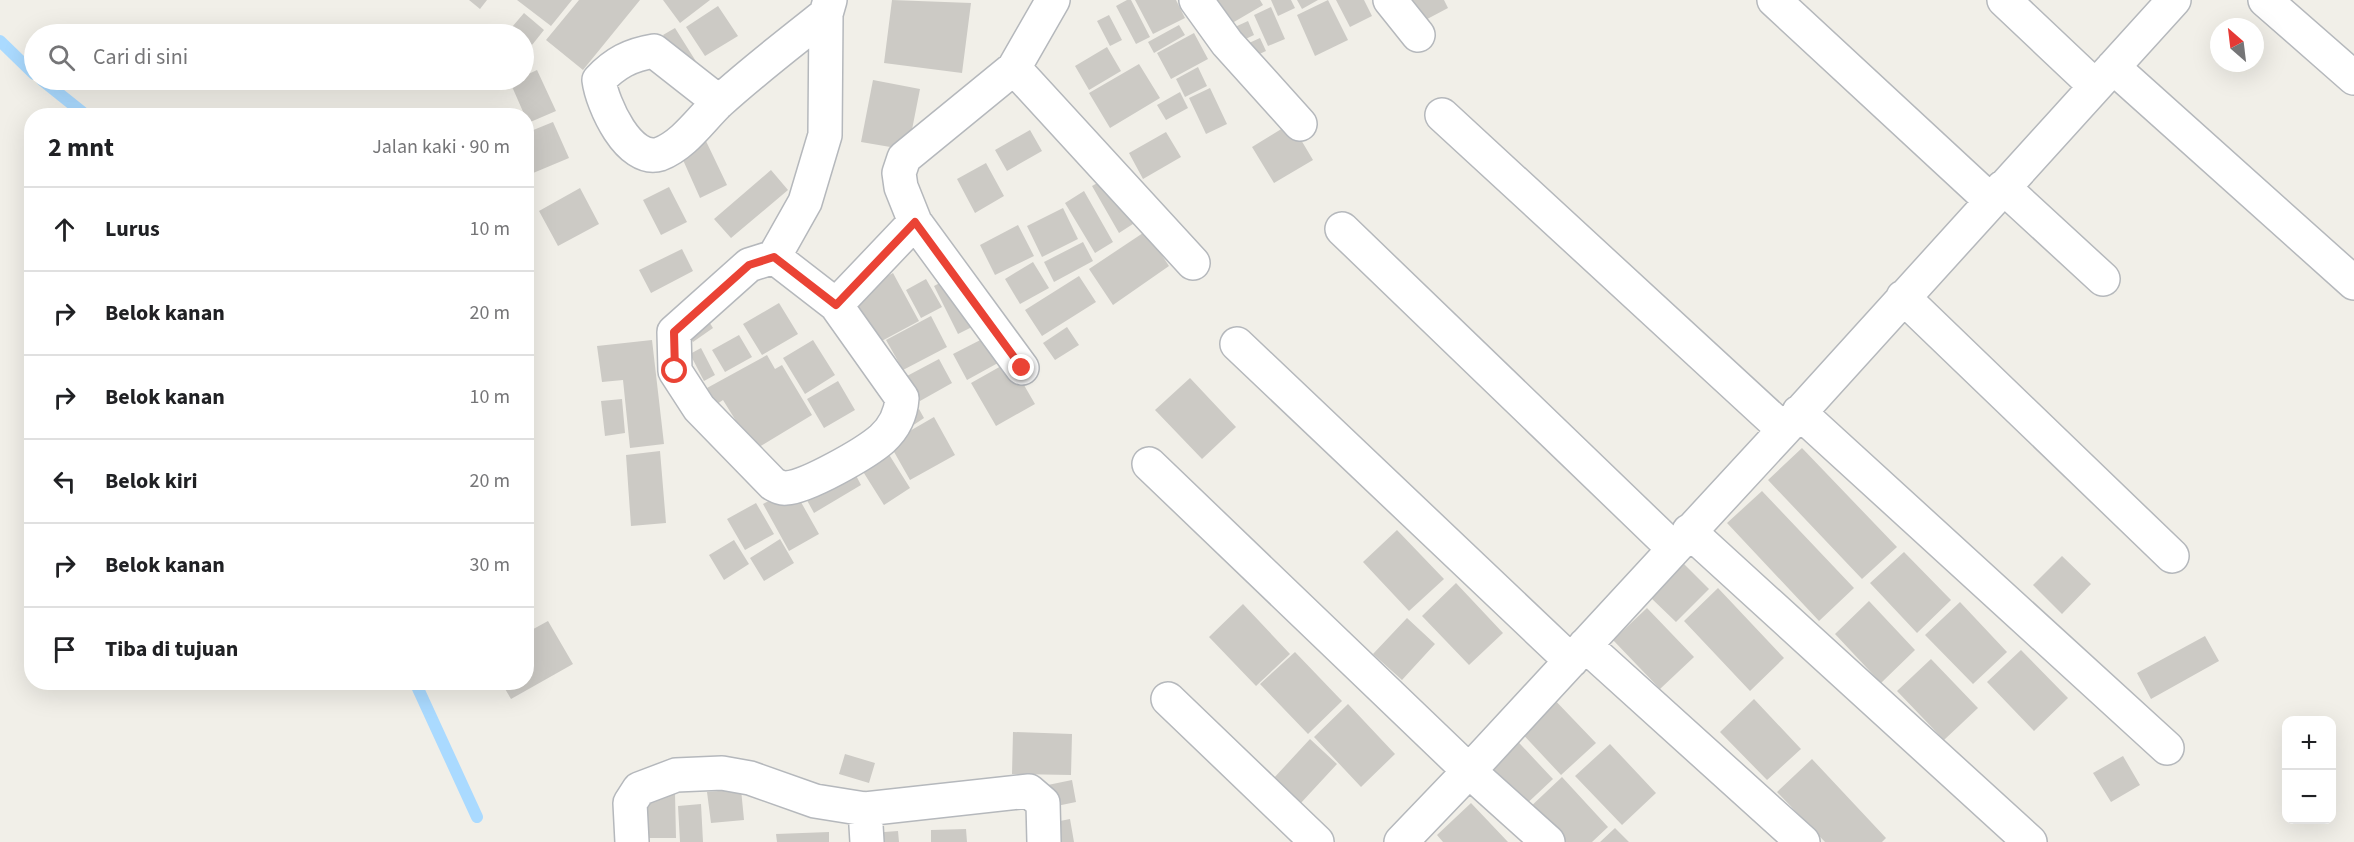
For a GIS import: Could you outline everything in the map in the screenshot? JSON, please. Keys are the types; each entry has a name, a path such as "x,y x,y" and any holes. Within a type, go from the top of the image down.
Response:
{"street":[{"path":"1022,368 915,222 901,187 899,173 904,158 1014,68 1053,0"},
{"path":"1196,0 1227,43 1300,124"},
{"path":"1390,0 1418,35"},
{"path":"1774,0 1996,193 2103,279"},
{"path":"2004,0 2104,76 2354,283"},
{"path":"1401,842 1791,421 2174,0"},
{"path":"2265,0 2354,78"},
{"path":"719,102 828,7"},
{"path":"774,257 836,305 902,398 901,414 882,439 837,467 805,483 784,489 773,484 699,408 675,371 674,332 749,265 774,257 805,202 825,135 828,7"},
{"path":"1014,68 1193,264"},
{"path":"1442,115 2167,748"},
{"path":"836,305 915,222"},
{"path":"1342,229 1681,540 2030,842"},
{"path":"1903,297 2172,556"},
{"path":"1237,344 1578,653 1803,842"},
{"path":"1149,464 1468,771 1548,842"},
{"path":"1168,699 1317,842"},
{"path":"632,842 630,803 639,789 676,775 722,773 750,778 815,801 865,809 1029,791 1043,803 1044,842"},
{"path":"865,809 867,842"}],"building":[{"path":"469,0 487,0 480,9"},
{"path":"517,0 572,0 551,26"},
{"path":"579,0 640,0 583,70 546,40"},
{"path":"663,0 710,0 680,23"},
{"path":"892,0 971,3 962,73 884,63"},
{"path":"1131,0 1150,37 1136,44 1116,6"},
{"path":"1135,0 1176,0 1185,18 1153,34"},
{"path":"1212,0 1260,0 1263,5 1222,29"},
{"path":"1271,0 1291,0 1295,8 1278,16"},
{"path":"1297,0 1318,0 1302,9"},
{"path":"1328,0 1348,40 1315,56 1297,15"},
{"path":"1336,0 1364,0 1372,16 1350,27"},
{"path":"1401,0 1444,0 1448,8 1414,26"},
{"path":"718,6 738,36 705,56 686,27"},
{"path":"1271,7 1285,39 1268,46 1254,15"},
{"path":"524,13 544,30 534,42 534,24 515,24"},
{"path":"1109,15 1122,40 1110,46 1097,21"},
{"path":"1248,21 1254,35 1231,46 1224,32"},
{"path":"1179,25 1185,35 1154,53 1148,42"},
{"path":"675,28 697,63 685,70 663,35"},
{"path":"1194,33 1208,59 1171,79 1157,53"},
{"path":"1260,38 1266,51 1244,61 1238,48"},
{"path":"1107,47 1121,71 1089,90 1075,66"},
{"path":"1139,64 1160,98 1110,128 1089,93"},
{"path":"1198,67 1207,86 1185,97 1176,79"},
{"path":"537,70 556,111 534,120 534,108 521,108 514,90 534,90 534,71"},
{"path":"873,80 920,89 908,150 861,142"},
{"path":"1210,88 1227,124 1206,134 1189,98"},
{"path":"1180,92 1188,108 1166,120 1157,105"},
{"path":"553,122 569,158 534,173 534,130"},
{"path":"1291,123 1313,160 1274,183 1252,147"},
{"path":"1030,130 1042,151 1007,171 995,150"},
{"path":"1166,132 1181,157 1143,179 1129,153"},
{"path":"705,139 727,185 700,198 679,151"},
{"path":"986,163 1004,196 975,213 957,179"},
{"path":"771,170 788,190 731,238 714,219"},
{"path":"1108,177 1136,222 1119,233 1092,186"},
{"path":"669,187 687,222 661,235 643,200"},
{"path":"580,188 599,224 558,246 539,211"},
{"path":"1084,191 1113,242 1095,253 1065,203"},
{"path":"1063,208 1078,239 1042,257 1027,226"},
{"path":"1018,225 1034,256 995,275 980,245"},
{"path":"1146,231 1169,266 1113,305 1089,269"},
{"path":"1083,242 1093,261 1054,282 1044,262"},
{"path":"682,249 693,271 651,293 639,270"},
{"path":"1033,262 1049,288 1020,304 1005,279"},
{"path":"893,273 919,321 878,343 852,295"},
{"path":"953,276 978,324 958,334 934,286"},
{"path":"1079,276 1096,302 1042,336 1025,310"},
{"path":"926,279 942,307 921,318 906,290"},
{"path":"779,303 798,334 762,355 743,324"},
{"path":"931,316 947,347 903,370 886,340"},
{"path":"706,317 713,328 693,342 685,330"},
{"path":"1067,327 1079,345 1055,360 1043,343"},
{"path":"994,333 1007,358 967,380 953,354"},
{"path":"739,335 752,357 725,372 712,350"},
{"path":"652,340 664,444 630,448 623,380 602,382 597,346"},
{"path":"813,340 835,375 805,394 783,358"},
{"path":"701,348 715,375 704,381 690,354"},
{"path":"767,355 775,369 782,365 812,415 754,450 723,400 717,404 707,388"},
{"path":"939,359 952,383 920,401 907,376"},
{"path":"1010,361 1035,404 996,426 971,383"},
{"path":"1190,378 1236,427 1202,459 1155,410"},
{"path":"838,381 855,410 824,428 807,399"},
{"path":"622,399 625,433 605,436 601,401"},
{"path":"919,409 924,418 903,432 897,423"},
{"path":"934,417 955,455 910,480 889,443"},
{"path":"883,445 910,488 884,505 857,462"},
{"path":"1802,448 1897,547 1862,579 1768,480"},
{"path":"660,451 666,523 631,526 626,455"},
{"path":"851,466 861,485 814,513 803,493"},
{"path":"793,488 819,534 789,551 763,504"},
{"path":"1762,491 1854,588 1819,621 1727,523"},
{"path":"756,503 774,534 745,550 727,519"},
{"path":"1397,530 1444,579 1409,611 1363,562"},
{"path":"780,539 794,563 764,581 750,558"},
{"path":"734,540 749,564 724,580 709,555"},
{"path":"1904,552 1951,600 1917,633 1870,583"},
{"path":"2062,556 2091,584 2062,614 2033,585"},
{"path":"1683,563 1709,589 1676,622 1650,597"},
{"path":"1456,583 1503,633 1469,665 1422,616"},
{"path":"1718,588 1784,658 1750,691 1684,621"},
{"path":"1869,601 1915,650 1881,683 1835,634"},
{"path":"1960,602 2007,652 1973,684 1925,635"},
{"path":"1243,604 1290,654 1256,686 1209,637"},
{"path":"1647,608 1694,657 1660,689 1613,640"},
{"path":"1407,618 1435,644 1402,680 1373,654"},
{"path":"548,621 573,664 534,686 534,629"},
{"path":"2205,636 2219,661 2151,699 2137,673"},
{"path":"2021,650 2068,698 2034,731 1987,682"},
{"path":"1295,652 1342,701 1308,734 1260,684"},
{"path":"1931,659 1978,708 1944,740 1897,691"},
{"path":"506,690 527,690 511,699"},
{"path":"1549,694 1596,743 1561,775 1515,726"},
{"path":"1754,699 1801,749 1767,780 1720,732"},
{"path":"1348,704 1395,754 1361,787 1314,737"},
{"path":"1507,730 1553,779 1519,811 1472,762"},
{"path":"1013,732 1072,734 1071,775 1012,774"},
{"path":"1310,739 1337,764 1300,804 1273,779"},
{"path":"1610,744 1656,793 1622,825 1575,776"},
{"path":"845,754 875,763 869,783 839,774"},
{"path":"2123,756 2140,785 2111,802 2093,773"},
{"path":"1812,759 1886,838 1882,842 1825,842 1777,792"},
{"path":"1562,777 1608,827 1592,842 1557,842 1527,810"},
{"path":"1072,780 1076,802 1047,808 1043,786"},
{"path":"741,789 744,820 711,823 707,792"},
{"path":"675,793 676,838 644,838 644,794"},
{"path":"1471,803 1508,842 1443,842 1437,835"},
{"path":"701,804 703,842 680,842 678,806"},
{"path":"1070,819 1074,842 1048,842 1045,824"},
{"path":"1615,828 1629,842 1600,842"},
{"path":"966,829 967,842 931,842 931,830"},
{"path":"898,831 899,842 872,842 871,833"},
{"path":"829,832 829,842 777,842 776,834"}],"waterway":[{"path":"0,41 24,64"},
{"path":"54,90 77,108"},
{"path":"419,690 477,817"}],"route":[{"path":"675,371 674,332 749,265 774,257 836,305 915,222 978,304 1022,368"}]}
